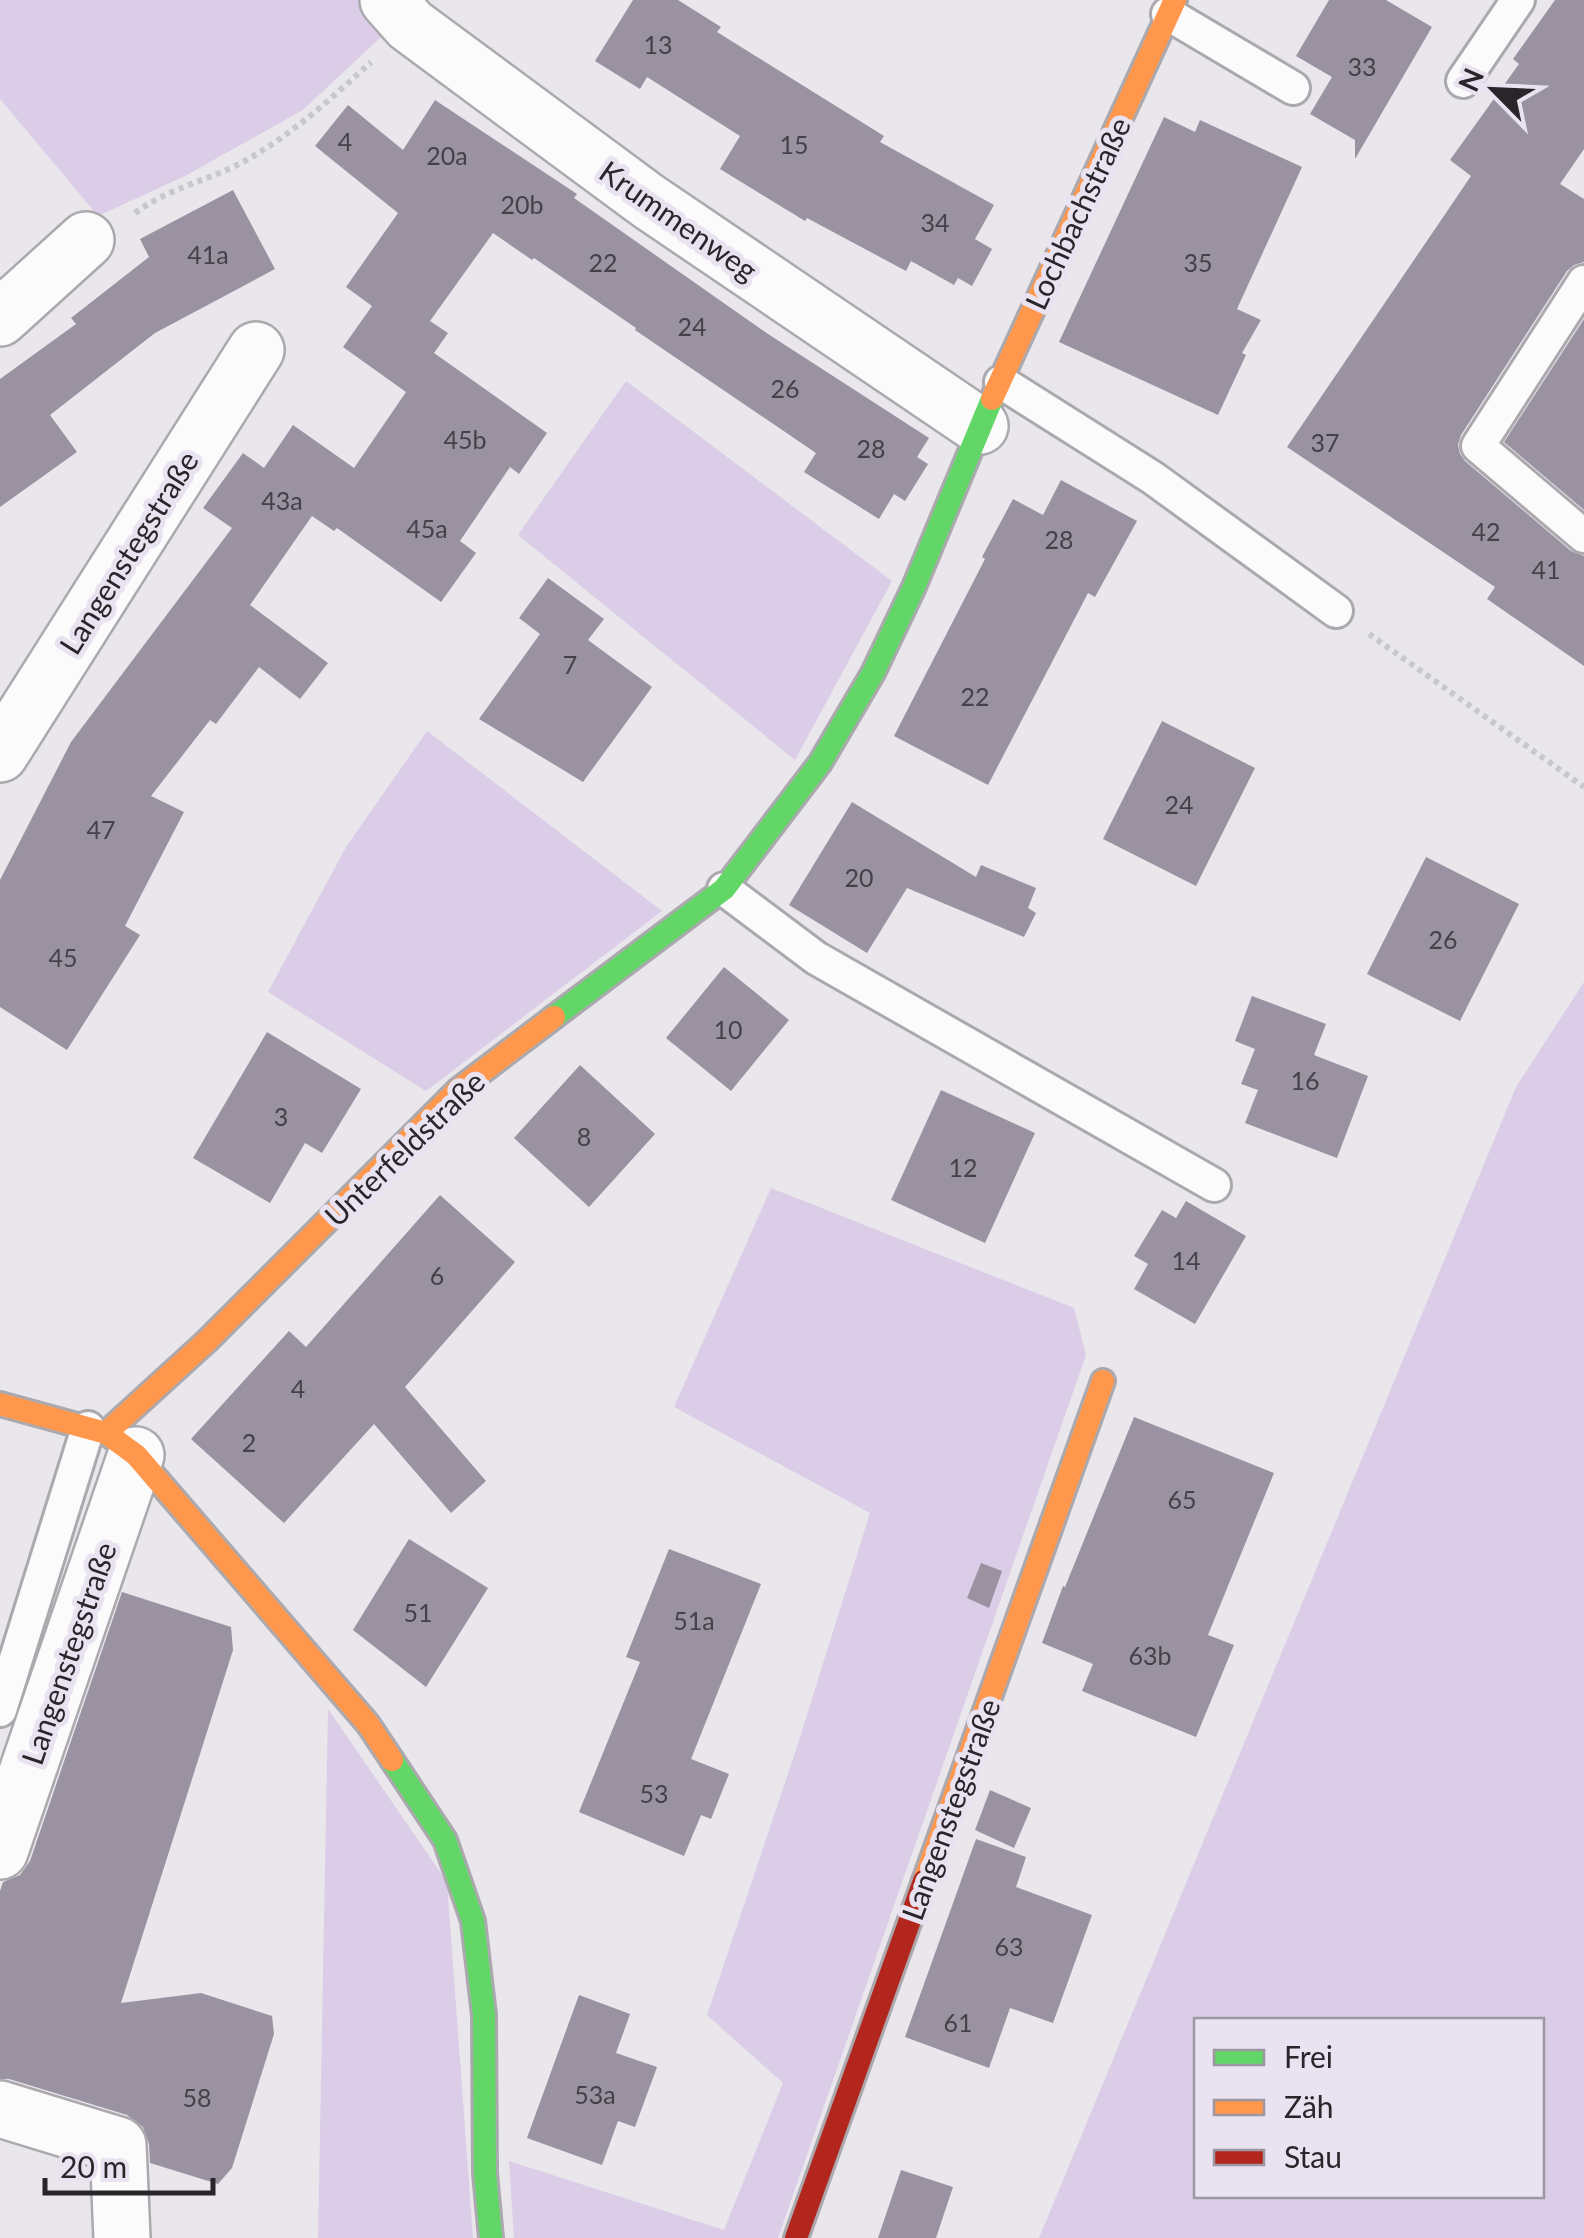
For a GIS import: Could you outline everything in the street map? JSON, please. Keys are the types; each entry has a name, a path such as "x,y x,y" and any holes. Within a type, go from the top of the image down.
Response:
{"street":[{"name":"Lochbachstraße","path":"991,404 1171,7"},
{"name":"Krummenweg","path":"399,12 648,200 991,404"},
{"path":"0,318 86,240"},
{"name":"Langenstegstraße","path":"0,754 256,350"},
{"name":"Unterfeldstraße","path":"110,1439 458,1090 724,889 820,763 872,673 927,558 991,404"},
{"name":"Langenstegstraße","path":"796,2238 1103,1381"},
{"path":"0,1404 110,1439 368,1724 445,1840 473,1921 480,1978 484,2016 485,2173 491,2238"},
{"name":"Langenstegstraße","path":"0,1851 110,1439"},
{"path":"0,2109 118,2145 122,2238"}],"lane":[{"path":"1464,81 1518,0"},
{"path":"1171,7 1293,88"},
{"path":"1584,282 1478,446 1584,536"},
{"path":"991,404 1153,478 1336,611"},
{"path":"724,889 816,958 1214,1185"},
{"name":"Langenstegstraße","path":"0,1710 110,1439"}],"path":[{"path":"86,240 112,230 146,204 240,163 279,138 360,71 399,12"},
{"path":"1336,611 1584,787"}],"shaded area":[{"path":"0,0 360,0 371,11 381,37 303,110 185,176 98,216 0,99"},
{"path":"626,381 892,581 795,760 518,535"},
{"path":"427,731 662,911 426,1091 268,992 346,847"},
{"path":"1584,982 1584,2238 1039,2238 1516,1087"},
{"path":"771,1188 1074,1308 1086,1355 778,2238 514,2238 509,2161 724,2230 783,2083 707,2015 870,1513 674,1407"},
{"path":"328,1709 447,1882 473,2238 318,2238"}],"building":[{"path":"633,0 678,0 721,27 717,32 884,136 880,142 994,205 975,239 992,249 972,286 958,278 954,285 911,261 906,271 807,218 805,221 720,169 740,136 647,77 640,89 595,61"},
{"path":"1329,0 1386,0 1432,27 1355,159 1355,140 1310,114 1332,77 1296,56"},
{"path":"1555,0 1584,0 1584,149 1560,184 1584,199 1584,262 1567,271 1458,445 1465,461 1571,551 1584,556 1584,666 1487,599 1495,587 1287,447 1471,176 1450,160 1519,64 1513,59"},
{"path":"435,100 577,194 574,198 768,334 929,438 917,457 928,464 905,501 894,494 879,519 804,472 816,453 493,233 430,321 448,333 434,353 547,433 519,474 510,467 460,541 476,553 441,602 337,528 334,531 312,516 250,605 328,663 300,699 259,667 216,724 210,720 151,796 184,812 125,926 140,935 67,1050 0,1007 0,880 71,742 232,528 203,508 243,453 264,468 293,425 354,468 406,392 343,347 372,306 346,287 398,213 315,146 348,105 403,150"},
{"path":"1164,117 1195,132 1200,120 1302,167 1237,309 1261,320 1242,353 1246,355 1218,415 1059,342"},
{"path":"233,190 275,269 155,333 50,415 77,452 0,507 0,379 76,324 71,318 149,257 140,239"},
{"path":"1584,319 1584,510 1504,442"},
{"path":"1061,480 1137,521 1095,597 1088,593 988,785 894,736 1013,499 1043,515"},
{"path":"548,578 604,619 588,640 652,687 583,782 479,719 540,634 519,618"},
{"path":"1162,721 1255,768 1196,886 1103,839"},
{"path":"852,802 976,877 981,865 1036,888 1028,908 1036,913 1024,937 907,888 867,953 789,905"},
{"path":"1426,857 1519,904 1460,1021 1367,974"},
{"path":"724,967 789,1020 731,1091 666,1038"},
{"path":"1252,996 1326,1024 1314,1055 1368,1076 1337,1158 1245,1123 1258,1090 1241,1084 1255,1049 1235,1041"},
{"path":"267,1032 361,1089 322,1153 305,1143 270,1203 193,1158"},
{"path":"580,1065 655,1134 589,1207 514,1138"},
{"path":"941,1090 1035,1133 985,1243 891,1200"},
{"path":"440,1195 515,1262 405,1387 486,1481 451,1513 374,1424 284,1523 191,1439 289,1331 306,1347"},
{"path":"1186,1201 1246,1236 1195,1324 1134,1289 1148,1264 1134,1256 1162,1210 1176,1218"},
{"path":"1134,1417 1274,1473 1208,1635 1234,1645 1196,1737 1082,1691 1093,1664 1042,1643"},
{"path":"409,1539 488,1588 426,1687 353,1630"},
{"path":"669,1549 761,1584 691,1759 729,1774 711,1819 701,1815 684,1856 579,1812 640,1662 626,1657"},
{"path":"981,1563 1002,1571 989,1608 967,1598"},
{"path":"122,1592 231,1627 233,1650 121,2003 201,1993 272,2016 274,2034 232,2168 218,2184 150,2163 143,2127 127,2115 0,2079 0,1891 3,1882 20,1875 30,1861"},
{"path":"990,1790 1031,1808 1014,1848 975,1830"},
{"path":"976,1839 1026,1857 1016,1887 1092,1915 1053,2023 1010,2008 989,2068 905,2037"},
{"path":"579,1995 630,2014 616,2053 657,2067 635,2127 618,2121 602,2165 527,2138"},
{"path":"901,2170 953,2187 936,2238 878,2238"}],"traffic: fast":[{"path":"554,1017 724,889 820,763 873,673 914,587 992,399"},
{"path":"392,1760 445,1840 473,1921 484,2015 485,2173 491,2238"}],"traffic: slow":[{"path":"992,399 1175,0"},
{"path":"106,1433 207,1341 458,1090 554,1017"},
{"path":"924,1881 1103,1381"},
{"path":"0,1404 106,1433 136,1455 368,1724 392,1760"}],"traffic: jam":[{"path":"796,2238 924,1881"}]}
